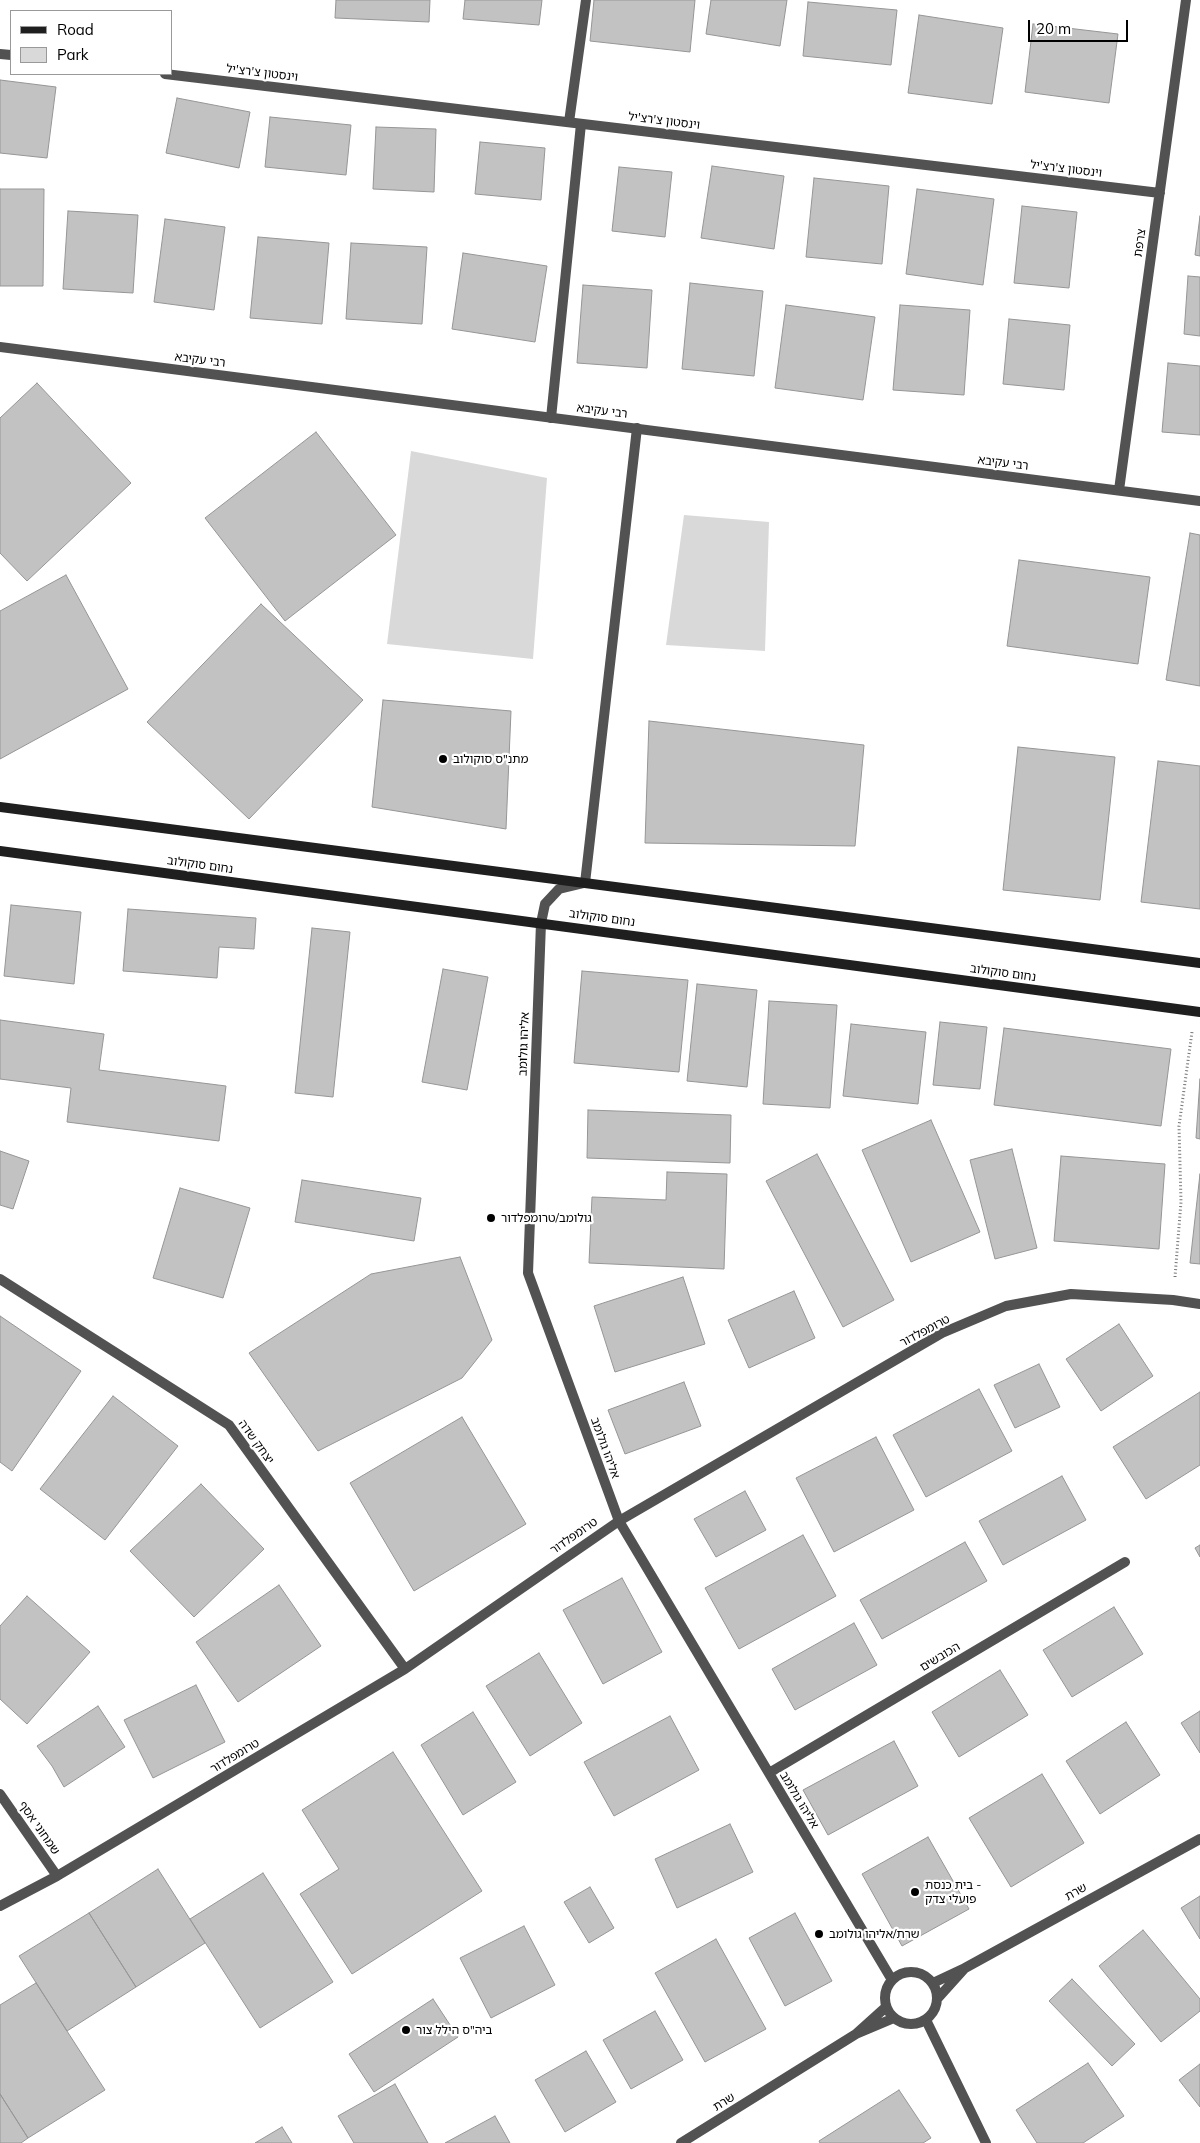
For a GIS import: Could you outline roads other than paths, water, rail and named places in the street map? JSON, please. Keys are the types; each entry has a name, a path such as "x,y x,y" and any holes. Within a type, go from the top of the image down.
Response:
{"main road":[{"path":"0,807 1200,963"},
{"name":"נחום סוקולוב","path":"0,850 1197,1012"}],"street":[{"path":"569,122 586,0"},
{"name":"צרפת","path":"1119,490 1186,0"},
{"name":"וינסטון צ'רצ'יל","path":"172,75 1160,193"},
{"path":"551,418 581,124"},
{"name":"רבי עקיבא","path":"0,347 1200,501"},
{"path":"585,883 637,428"},
{"name":"אליהו גולומב","path":"585,883 559,889 545,904 541,923 528,1273 619,1521 892,1980"},
{"name":"יצחק שדה","path":"0,1279 229,1425 406,1669"},
{"name":"טרומפלדור","path":"0,1906 57,1876 406,1669 619,1521 942,1333 1006,1306 1071,1294 1173,1300 1200,1304"},
{"name":"הכובשים","path":"769,1773 1125,1562"},
{"name":"שמחוני אסף","path":"0,1794 57,1876"},
{"name":"שרת","path":"933,1983 965,1968 1200,1839"},
{"name":"שרת","path":"938,1998 965,1968"},
{"path":"918,1973 933,1983 938,1998 932,2014 926,2020 910,2025 894,2018 886,2007 886,1990 892,1980 900,1975 918,1973"},
{"name":"שרת","path":"856,2034 886,2007"},
{"name":"שרת","path":"681,2143 856,2034 894,2018"},
{"path":"926,2020 986,2143"}],"place":[{"name":"מתנ\"ס סוקולוב","path":"443,759"},
{"name":"גולומב/טרומפלדור","path":"491,1218"},
{"name":"בית כנסת - פועלי צדק","path":"915,1892"},
{"name":"שרת/אליהו גולומב","path":"819,1934"},
{"name":"ביה\"ס הילל צור","path":"406,2030"}]}
